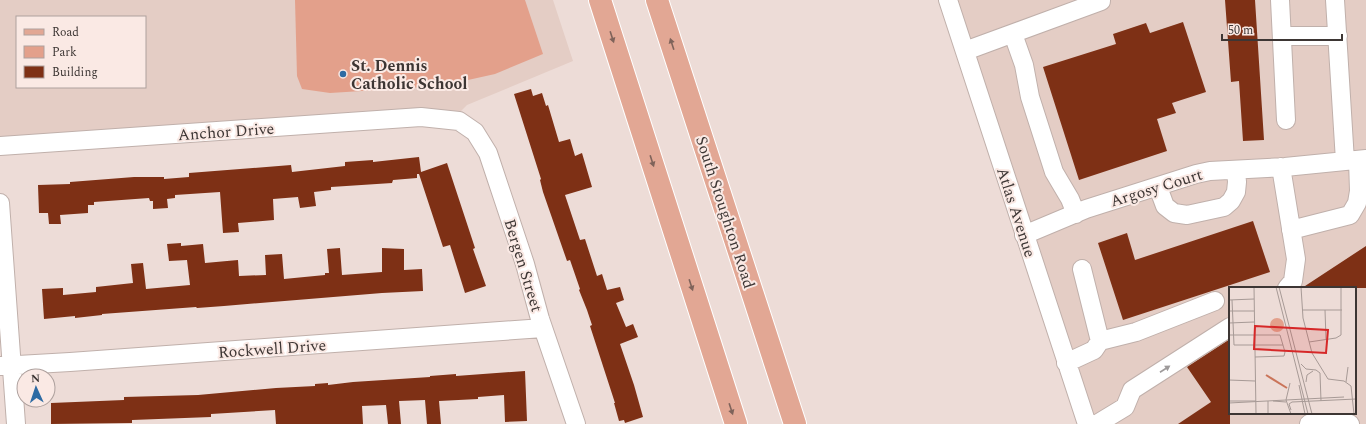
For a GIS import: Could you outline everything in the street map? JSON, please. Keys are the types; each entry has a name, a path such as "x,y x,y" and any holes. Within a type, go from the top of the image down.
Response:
{"main road":[{"path":"600,0 736,424"},
{"name":"South Stoughton Road","path":"657,0 795,424"},
{"path":"684,81 807,424"}],"street":[{"name":"Atlas Avenue","path":"950,0 1024,235 1087,424"},
{"path":"965,51 1101,0"},
{"path":"1280,0 1286,120"},
{"path":"1291,230 1350,214 1357,203 1359,191 1356,160 1338,36 1335,0"},
{"path":"1013,34 1024,65 1030,98 1054,172 1070,199 1076,214"},
{"path":"1282,36 1338,36"},
{"name":"Anchor Drive","path":"0,146 422,117 452,120"},
{"name":"Bergen Street","path":"452,120 459,121 475,132 488,153 525,264 543,328 576,424"},
{"name":"Argosy Court","path":"1024,235 1076,214 1196,174 1210,171 1281,167 1356,160"},
{"path":"1281,167 1296,259 1290,284"},
{"path":"1158,186 1166,206 1174,213 1187,215 1224,207 1231,201 1236,192 1236,170"},
{"path":"0,203 6,366 16,424"},
{"path":"1082,269 1100,341"},
{"path":"1066,363 1094,350 1100,341 1136,332 1215,301"},
{"name":"Rockwell Drive","path":"6,366 543,328"},
{"path":"1097,424 1124,408 1132,390 1229,328"},
{"path":"1309,424 1317,420 1329,418 1343,420 1350,424"}],"shaded area":[{"name":"St. Dennis Catholic School","path":"0,0 553,0 573,61 467,105 452,120 0,146"},
{"path":"948,0 1366,0 1366,424 1087,424"}],"green space":[{"path":"295,0 525,0 543,54 495,74 441,86 330,93 302,89 297,76"}],"building":[{"path":"1225,0 1255,0 1264,140 1243,141 1239,81 1231,82"},
{"path":"1183,22 1206,92 1172,103 1176,113 1157,119 1167,151 1079,180 1043,67 1116,44 1113,34 1146,23 1150,33"},
{"path":"531,89 533,96 542,93 546,106 548,105 559,142 570,139 575,156 582,153 592,187 565,195 580,240 585,239 597,276 602,274 607,290 620,287 624,300 616,303 626,327 633,324 638,337 620,344 643,417 625,423 624,420 619,421 615,403 590,326 592,325 570,260 567,261 543,192 541,179 514,94"},
{"path":"419,157 421,172 447,163 475,248 473,249 486,286 465,293 450,245 443,247 419,174 417,174 417,178 393,180 392,183 331,187 331,190 314,192 316,206 300,208 298,197 273,199 274,220 238,223 239,232 223,233 220,192 175,195 175,198 167,199 168,208 153,209 153,201 150,201 149,198 94,202 94,205 88,205 88,213 60,215 61,224 49,224 48,213 39,213 38,185 70,184 70,182 134,177 164,177 164,179 189,177 189,173 291,165 292,172 345,166 345,162 373,160 373,162"},
{"path":"1253,221 1270,272 1123,320 1098,243 1127,233 1135,260"},
{"path":"181,243 181,246 203,244 205,263 238,260 239,276 266,275 265,255 282,254 284,279 325,275 325,273 329,273 327,249 340,248 342,275 382,272 382,248 404,249 404,270 422,269 423,291 102,314 75,318 75,316 44,319 42,289 63,288 63,295 96,292 96,287 133,283 131,264 143,263 146,289 190,285 187,260 169,261 167,244"},
{"path":"1366,246 1366,288 1304,287"},
{"path":"1229,340 1230,424 1178,424 1211,402 1187,367"},
{"path":"525,371 527,421 505,422 504,395 478,397 478,399 439,401 441,424 427,424 425,400 399,401 401,424 388,424 386,405 362,406 363,424 276,424 275,410 211,414 211,417 132,420 132,423 51,424 51,408 56,408 56,403 124,400 124,397 198,395 315,386 315,384 328,383 328,385 456,374 456,376"}],"place":[{"name":"St. Dennis Catholic School","path":"343,74"}]}
